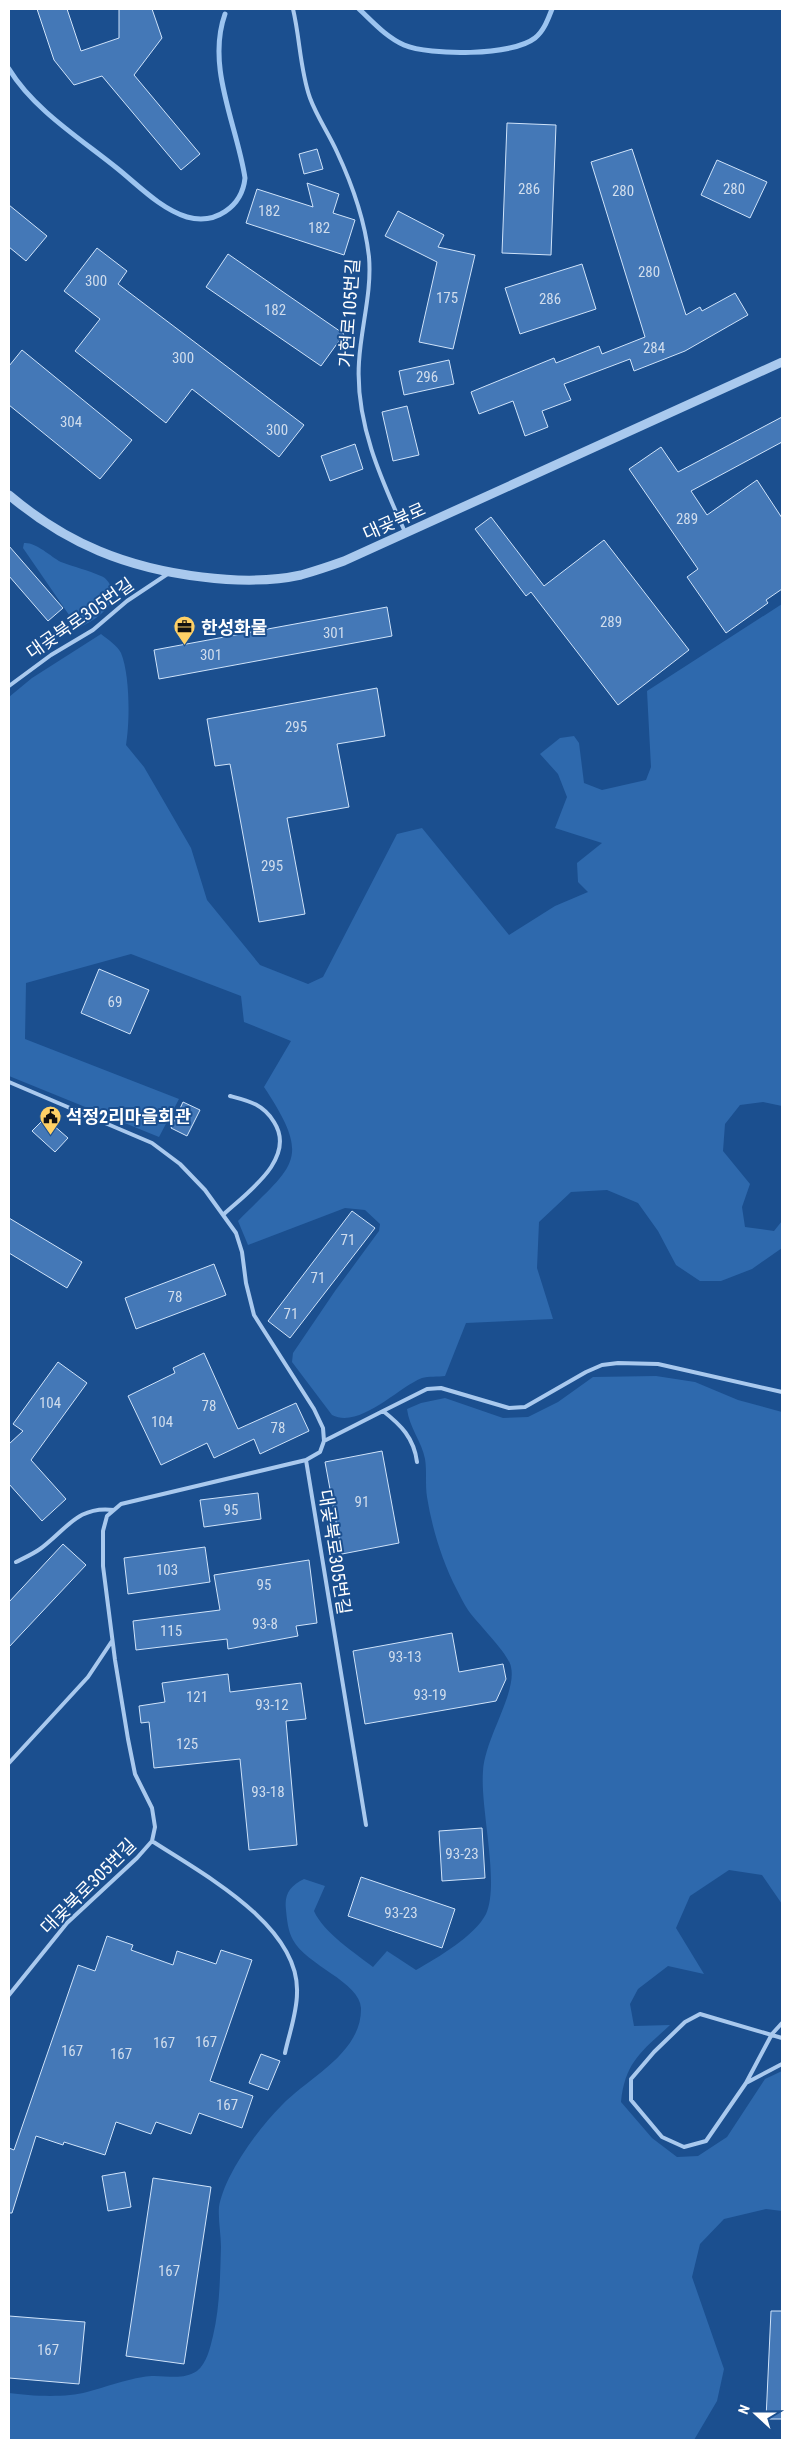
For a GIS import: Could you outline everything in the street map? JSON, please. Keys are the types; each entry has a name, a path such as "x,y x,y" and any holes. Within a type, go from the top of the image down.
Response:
{"street":[{"name":"대곶북로","path":"9,495 31,514 78,543 118,560 169,573 220,579 257,580 300,575 344,561 782,362"}],"lane":[{"name":"가현로105번길","path":"293,9 310,97 337,152 352,189 362,224 369,258 368,294 359,362 359,392 377,470 405,534"},
{"name":"대곶북로305번길","path":"9,686 51,655 93,630 127,601 169,573"},
{"path":"9,1082 152,1143 180,1164 224,1214 236,1233 242,1252 246,1284 254,1315 314,1409 323,1428 324,1441 320,1452 306,1460 121,1504 114,1510 99,1508 85,1512 40,1549 16,1562"},
{"path":"224,1214 260,1182 275,1161 281,1146 278,1127 268,1111 253,1102 230,1096"},
{"path":"324,1441 420,1392 441,1388 510,1408 525,1407 586,1372 602,1365 618,1363 667,1365 782,1392"},
{"path":"383,1411 402,1427 410,1437 415,1449 417,1462"},
{"name":"대곶북로305번길","path":"306,1460 366,1825"},
{"name":"대곶북로305번길","path":"9,1995 66,1923 137,1858 152,1841 155,1827 152,1808 135,1774 112,1641 103,1566 102,1532 107,1516 114,1510"},
{"path":"9,1763 88,1677 112,1641"},
{"path":"152,1841 254,1910 272,1932 292,1962 298,1992 285,2053"},
{"path":"782,2023 772,2034 746,2083 706,2141 684,2147 662,2138 630,2100 631,2079 654,2052 685,2022 700,2014 772,2034 782,2038"},
{"path":"746,2083 782,2064"}],"shaded area":[{"path":"24,543 38,547 61,562 91,572 107,580 112,594 108,607 90,622 78,628 23,548"},
{"path":"782,604 782,1106 763,1102 740,1105 725,1124 723,1151 750,1184 742,1207 745,1227 774,1231 782,1221 782,1248 752,1269 721,1281 700,1281 676,1265 658,1231 638,1203 607,1190 571,1192 539,1222 537,1268 553,1319 466,1323 445,1376 422,1378 378,1406 354,1417 343,1418 332,1415 292,1362 293,1353 379,1231 380,1224 365,1210 345,1208 248,1245 238,1221 273,1186 284,1173 290,1160 292,1147 288,1131 264,1087 291,1041 244,1022 241,996 131,954 26,983 25,1039 179,1099 159,1137 9,1076 9,697 32,678 101,634 115,645 120,650 124,662 128,685 129,711 126,745 144,767 191,848 207,900 260,965 308,984 323,977 397,834 422,828 509,935 555,906 588,892 578,882 577,863 602,843 555,828 567,797 558,774 540,754 560,738 574,736 579,743 584,783 602,790 646,780 651,767 647,691"},
{"path":"656,1376 695,1382 738,1400 782,1412 782,1904 762,1875 729,1870 690,1896 676,1928 704,1974 668,1966 638,1989 630,2004 634,2026 670,2025 636,2058 626,2077 621,2102 652,2138 677,2157 698,2156 727,2137 765,2079 782,2071 782,2211 766,2209 724,2219 700,2244 692,2277 724,2369 717,2401 694,2440 9,2440 9,2393 37,2396 78,2394 143,2377 184,2376 197,2371 206,2360 217,2314 221,2247 219,2207 227,2181 246,2149 267,2121 293,2095 344,2051 353,2038 359,2024 361,2008 352,1990 309,1958 293,1940 288,1925 286,1904 289,1891 304,1879 325,1886 314,1911 318,1919 340,1942 373,1967 387,1951 416,1970 465,1938 481,1922 486,1914 490,1901 491,1884 483,1771 489,1744 509,1690 512,1678 511,1667 505,1654 468,1610 447,1568 438,1544 429,1509 426,1492 426,1464 407,1409 421,1403 445,1398 503,1418 528,1417 558,1402 593,1377"}],"building":[{"path":"37,9 67,9 81,51 119,38 119,9 152,9 162,38 134,75 200,154 181,170 102,76 74,85 54,60"},
{"path":"507,123 556,125 551,255 502,253"},
{"path":"317,149 323,169 304,174 299,154"},
{"path":"632,149 686,315 700,307 702,311 735,293 748,315 685,351 634,371 630,359 564,384 571,400 542,411 548,427 525,436 513,401 479,414 471,392 554,358 556,363 599,346 602,354 645,337 591,162"},
{"path":"717,160 767,182 750,218 701,195"},
{"path":"307,183 339,194 333,213 355,220 344,255 246,223 257,189 313,207"},
{"path":"9,205 47,236 26,261 9,247"},
{"path":"398,211 444,235 438,247 475,255 453,349 419,342 437,262 385,236"},
{"path":"97,248 127,271 118,284 304,425 279,457 192,389 166,423 75,351 100,319 64,291"},
{"path":"228,254 344,334 321,366 206,287"},
{"path":"582,264 596,309 520,334 505,288"},
{"path":"22,350 132,440 100,479 9,405 9,366"},
{"path":"449,360 454,384 404,395 399,371"},
{"path":"407,406 419,455 393,461 382,412"},
{"path":"782,417 782,442 691,491 707,515 757,480 782,518 782,589 766,600 768,603 726,633 687,577 698,569 629,469 661,447 678,472"},
{"path":"355,444 363,469 330,481 321,456"},
{"path":"491,517 544,586 604,540 689,650 618,705 531,592 526,596 475,529"},
{"path":"9,546 63,608 48,621 9,576"},
{"path":"387,607 392,636 159,679 154,650"},
{"path":"377,688 385,736 337,744 349,807 287,818 305,914 259,922 230,764 215,766 207,719"},
{"path":"99,969 149,990 130,1034 81,1013"},
{"path":"183,1102 200,1110 187,1136 171,1128"},
{"name":"석정2리마을회관","path":"45,1118 68,1138 55,1152 32,1131"},
{"path":"352,1211 375,1228 290,1338 268,1321"},
{"path":"9,1218 82,1262 67,1288 9,1253"},
{"path":"214,1264 226,1295 136,1329 125,1298"},
{"path":"204,1353 238,1429 296,1403 309,1431 260,1454 254,1439 214,1458 207,1443 161,1465 128,1396 175,1373 173,1368"},
{"path":"58,1362 87,1383 31,1460 66,1499 42,1521 9,1484 9,1444 23,1431 13,1424"},
{"path":"382,1451 399,1543 342,1554 325,1462"},
{"path":"258,1493 261,1519 204,1527 200,1500"},
{"path":"63,1544 86,1565 9,1647 9,1602"},
{"path":"205,1547 210,1582 128,1594 124,1558"},
{"path":"309,1560 317,1623 296,1626 298,1636 228,1649 227,1639 136,1650 133,1621 220,1610 214,1575"},
{"path":"452,1633 459,1672 503,1664 506,1679 496,1701 365,1724 353,1651"},
{"path":"228,1674 230,1692 301,1683 306,1719 286,1721 297,1845 249,1850 240,1759 154,1768 149,1722 141,1723 139,1706 165,1702 162,1683"},
{"path":"482,1828 485,1878 442,1881 439,1831"},
{"path":"361,1877 455,1909 442,1948 348,1916"},
{"path":"107,1936 133,1945 131,1950 173,1965 177,1951 216,1964 221,1950 252,1960 210,2081 253,2096 242,2128 199,2113 191,2134 156,2122 151,2134 116,2122 105,2155 64,2142 63,2145 36,2136 12,2213 9,2213 9,2148 14,2150 78,1965 95,1971"},
{"path":"261,2054 280,2061 268,2090 249,2083"},
{"path":"125,2172 131,2207 108,2211 102,2176"},
{"path":"153,2178 211,2187 184,2364 126,2356"},
{"path":"771,2311 782,2311 782,2419 766,2419"},
{"path":"9,2316 85,2322 79,2384 9,2378"}],"waterway":[{"path":"359,9 397,42 416,49 451,52 490,51 524,44 538,35 552,9"},
{"path":"9,69 19,84 45,111 168,209 197,219 217,216 233,205 239,197 245,178 221,75 219,55 220,34 225,14"}],"place":[{"name":"한성화물","path":"185,646"},
{"name":"석정2리마을회관","path":"50,1135"}]}
